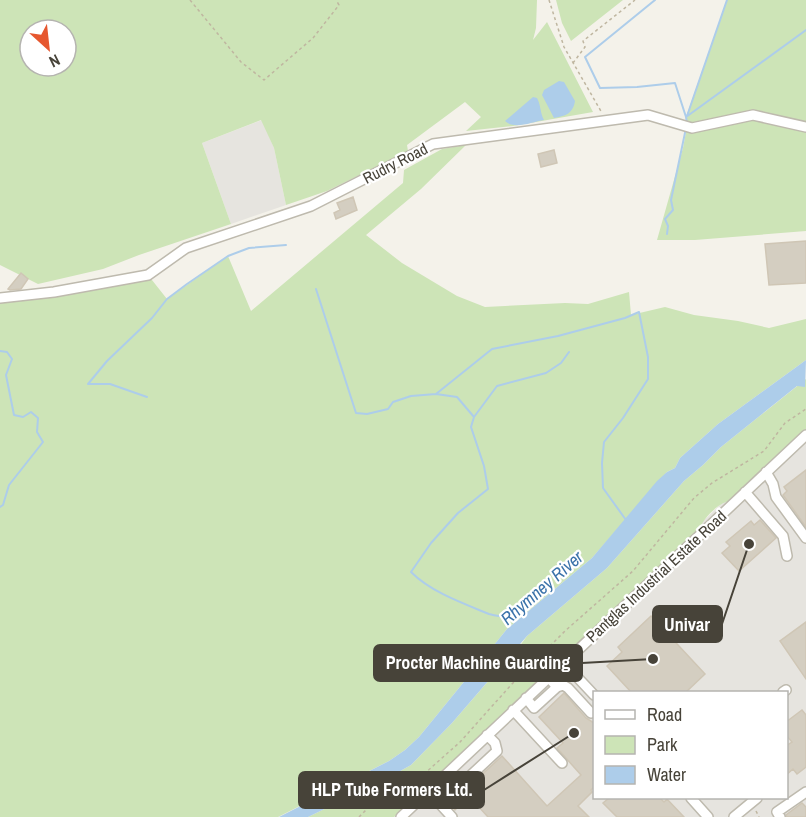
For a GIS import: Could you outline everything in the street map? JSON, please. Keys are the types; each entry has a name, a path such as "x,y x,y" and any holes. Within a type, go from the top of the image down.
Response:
{"street":[{"name":"Rudry Road","path":"0,298 54,292 148,275 186,248 311,206 433,144 648,115 692,129 753,115 806,127"},
{"name":"Pantglas Industrial Estate Road","path":"401,817 806,435"},
{"path":"766,472 773,484 776,497 806,538"},
{"path":"746,492 783,536 787,556"},
{"path":"563,662 593,694"},
{"path":"548,677 556,687"},
{"path":"526,698 534,708 556,687 566,686 591,713"},
{"path":"513,710 562,763"},
{"path":"440,804 496,751 495,743 487,735"},
{"path":"428,791 452,817"},
{"path":"780,817 777,812 806,792"},
{"path":"692,799 708,817"},
{"path":"734,817 756,799"}],"path":[{"path":"190,0 241,62 264,80 313,38 339,5 336,0"},
{"path":"549,0 564,47 607,122"},
{"path":"573,63 585,47 584,40 635,0"},
{"path":"358,817 369,807 423,775 446,755 511,685 633,571 694,498 712,483 764,451 785,423 806,408"}],"shaded area":[{"path":"262,120 274,148 286,205 231,224 202,143"},
{"path":"806,432 806,817 394,817 459,758 724,501 733,500"}],"green space":[{"path":"0,0 537,0 533,40 547,22 593,112 513,126 466,131 481,117 465,102 407,145 408,151 327,191 286,205 274,148 261,120 202,143 231,224 103,269 38,284 0,265"},
{"path":"556,0 623,0 571,41 562,23"},
{"path":"727,0 806,0 806,124 758,113 735,114 702,123 687,123 686,117"},
{"path":"748,119 806,131 806,231 695,240 657,240 686,132"},
{"path":"466,145 421,189 366,235 402,263 457,296 485,307 588,304 629,292 631,315 665,307 694,315 769,328 806,319 806,360 718,424 680,458 675,468 667,472 592,558 507,629 419,737 389,761 278,817 0,817 0,298 148,275 167,299 228,256 251,311 403,183 404,170 442,149"},
{"path":"806,379 806,432 733,500 727,501 711,512 698,533 394,817 308,817 411,765 452,723 503,664 507,664 527,636 607,568 684,481 721,447"}],"water":[{"path":"559,81 564,82 575,101 568,114 554,118 542,95 544,90"},
{"path":"533,97 537,98 544,120 518,125 505,121"},
{"path":"806,360 805,387 797,386 721,447 684,481 607,568 527,636 452,723 411,765 308,817 279,817 389,761 405,750 419,737 507,629 592,558 657,481 675,468 680,458 718,424"}],"building":[{"path":"554,150 557,163 541,167 538,154"},
{"path":"353,197 357,210 336,219 334,213 340,210 337,203"},
{"path":"806,241 806,283 769,285 765,244"},
{"path":"21,273 28,279 21,289 8,289"},
{"path":"806,470 806,527 783,495 787,491 784,487"},
{"path":"760,520 776,538 739,571 722,553 730,546 726,542 751,521 754,525"},
{"path":"651,616 705,674 687,691 630,691 607,666 622,652 618,647"},
{"path":"806,622 806,679 780,641"},
{"path":"564,693 586,718 593,722 593,788 578,806 589,817 488,817 469,796 455,810 450,804 502,756 547,806 581,775 557,748 563,743 539,717"},
{"path":"802,710 806,715 806,767 797,774 793,769 788,773 788,745 792,742 788,737 788,720"},
{"path":"608,799 661,799 664,802 667,799 684,817 617,817 603,803"},
{"path":"802,803 806,807 806,817 787,817 786,815"}],"waterway":[{"path":"655,0 585,57 600,88 675,83 686,117"},
{"path":"687,116 727,0"},
{"path":"687,123 686,117 806,30"},
{"path":"667,234 668,226 665,219 673,210 671,200 686,128"},
{"path":"147,397 110,384 88,384 107,361 152,318 167,299 187,284 228,256 249,248 286,245"},
{"path":"316,289 356,413 367,414 388,409 393,402 411,396 436,394"},
{"name":"Rhymney River","path":"515,622 506,617 489,614 447,596 411,572 431,543 458,513 488,489 484,466 471,427 474,417 457,397 436,394 492,349 558,336 639,312 648,357 648,379 623,418 604,442 602,463 603,488 626,520"},
{"path":"0,351 7,352 12,359 6,375 14,415 23,417 31,412 38,418 37,432 43,442 9,485 3,505 0,507"},
{"path":"474,417 497,386 546,373 561,363 569,352"}],"place":[{"name":"Univar","path":"749,544"},
{"name":"Procter Machine Guarding","path":"653,659"},
{"name":"HLP Tube Formers Ltd.","path":"574,733"}]}
